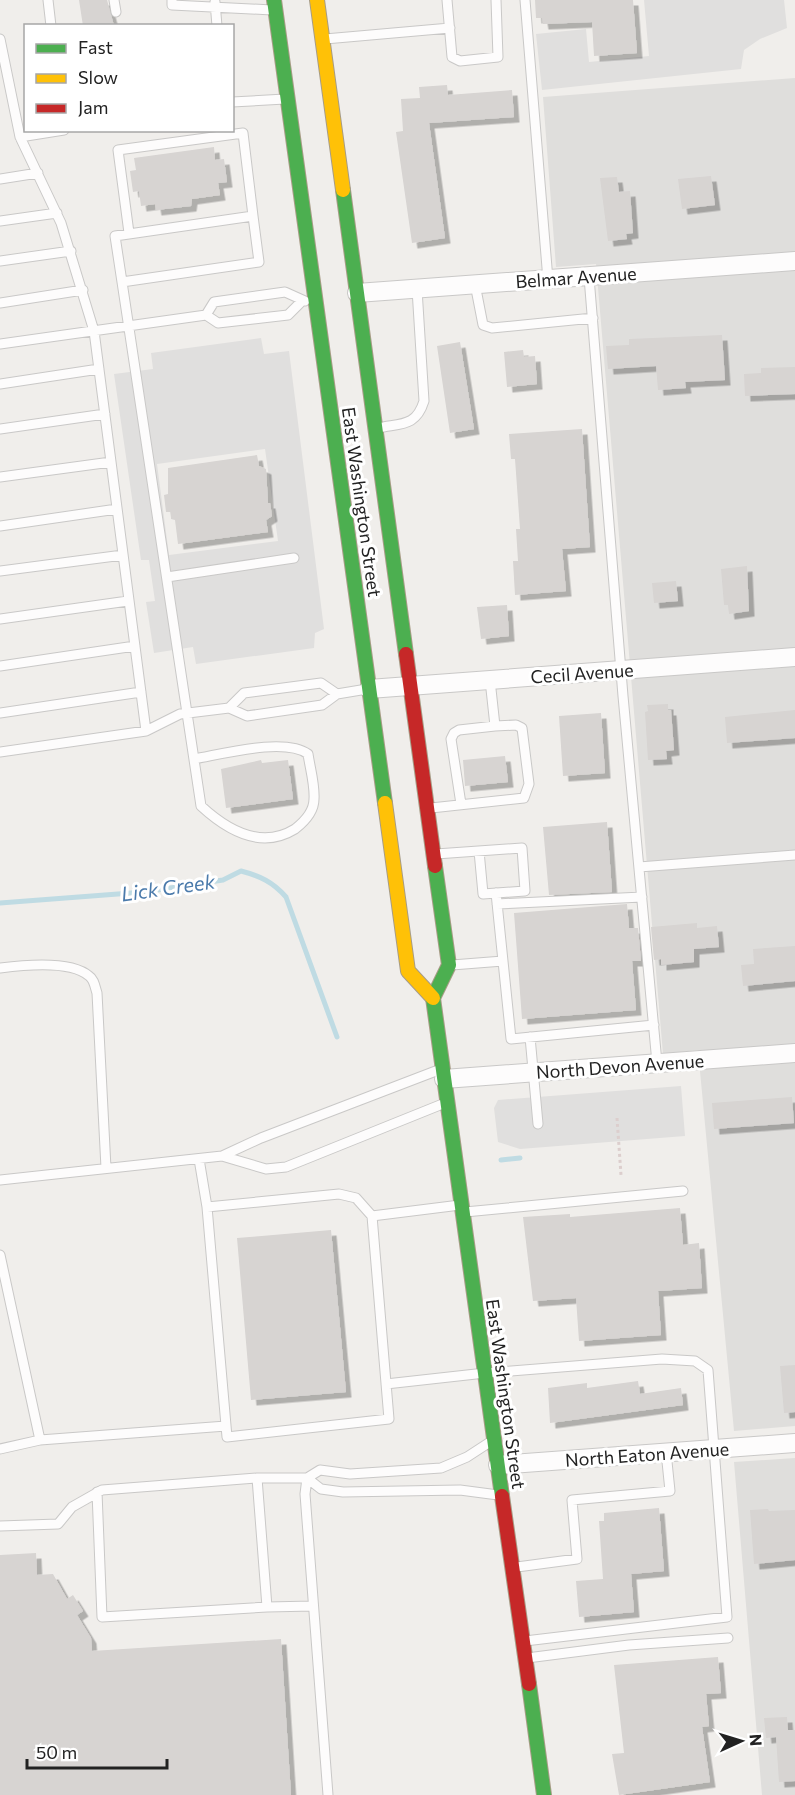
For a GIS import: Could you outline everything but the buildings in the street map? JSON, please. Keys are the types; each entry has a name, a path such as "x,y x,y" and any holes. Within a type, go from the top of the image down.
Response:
{"main road":[{"name":"East Washington Street","path":"317,0 449,965"},
{"name":"East Washington Street","path":"274,5 287,99 309,300 369,689 408,971 433,998 544,1795"},
{"path":"433,998 449,965"}],"street":[{"name":"Belmar Avenue","path":"357,292 795,261"},
{"name":"Cecil Avenue","path":"369,689 795,657"},
{"name":"North Devon Avenue","path":"444,1074 534,1072 795,1053"},
{"name":"North Eaton Avenue","path":"498,1465 795,1443"}],"lane":[{"path":"48,0 51,24"},
{"path":"114,0 116,12"},
{"path":"172,0 172,5 216,3 274,5"},
{"path":"447,0 452,57 455,60 498,57 495,0"},
{"path":"525,0 548,280"},
{"path":"216,3 217,24"},
{"path":"322,39 450,27"},
{"path":"0,39 20,137 57,213 71,251 94,331 146,731"},
{"path":"234,102 287,99"},
{"path":"20,137 59,132"},
{"path":"122,282 259,262 243,133 118,150 129,233"},
{"path":"0,179 38,173"},
{"path":"0,221 57,213"},
{"path":"194,759 271,747 299,747 308,754 314,800 309,815 283,836 269,839 239,833 216,819 201,806 115,236 253,216"},
{"path":"0,261 71,251"},
{"path":"589,277 657,1063"},
{"path":"476,285 483,325 492,328 593,318"},
{"path":"376,429 412,421 419,415 423,401 417,289"},
{"path":"0,303 83,290"},
{"path":"206,315 214,302 285,292 309,300"},
{"path":"0,344 206,315 218,323 288,315 309,300"},
{"path":"0,384 99,369"},
{"path":"0,429 105,414"},
{"path":"0,477 111,462"},
{"path":"0,526 117,509"},
{"path":"0,571 123,555"},
{"path":"167,577 294,558"},
{"path":"0,619 128,601"},
{"path":"0,666 135,646"},
{"path":"490,680 495,726"},
{"path":"229,708 244,693 321,683 337,694"},
{"path":"0,752 146,731 180,714 229,708 247,716 322,705 337,694 369,689"},
{"path":"0,713 141,692"},
{"path":"428,809 524,798 529,784 522,728 516,725 495,726 459,729 454,732 452,739 461,804"},
{"path":"434,854 522,848 525,891 483,894 479,851"},
{"path":"639,867 795,855"},
{"path":"496,893 511,1039 654,1025"},
{"path":"497,904 642,897"},
{"path":"449,965 503,961"},
{"path":"0,968 23,965 75,967 91,977 97,993 106,1168"},
{"path":"530,1037 538,1124"},
{"path":"0,1180 222,1156 261,1138 444,1074"},
{"path":"222,1156 266,1169 285,1167 448,1102"},
{"path":"199,1159 207,1207 227,1437 389,1419 372,1216 356,1198 339,1194 207,1207"},
{"path":"372,1216 683,1191"},
{"path":"0,1255 40,1440"},
{"path":"386,1384 485,1373 662,1359 695,1361 708,1370 727,1617 523,1641"},
{"path":"0,1449 40,1440 226,1426"},
{"path":"0,1526 58,1524 72,1507 97,1492 257,1478 307,1478 320,1470 350,1474 441,1468 467,1457 495,1439"},
{"path":"513,1568 577,1558 572,1500 670,1491 666,1452"},
{"path":"257,1478 267,1607"},
{"path":"307,1478 321,1489 343,1492 460,1490 502,1496"},
{"path":"307,1478 305,1494 328,1795"},
{"path":"97,1492 102,1617 314,1606"},
{"path":"525,1658 629,1645 729,1638"}],"path":[{"path":"617,1118 621,1175"}],"shaded area":[{"path":"644,0 784,0 787,28 760,39 744,50 741,69 542,90 536,34 586,29 589,62 649,56"},
{"path":"795,78 795,1426 734,1431 698,1050 663,1054 596,264 556,267 543,97"},
{"path":"261,338 264,354 289,351 324,629 315,633 314,648 196,664 193,647 154,653 146,602 155,601 149,560 141,560 114,374 153,369 151,353","holes":["265,449 278,541 169,555 157,464"]},
{"path":"681,1086 685,1136 520,1149 498,1142 494,1108 498,1100"},
{"path":"795,1458 795,1795 762,1795 734,1462"}],"waterway":[{"name":"Lick Creek","path":"0,903 144,892 223,880 241,871 254,875 266,880 286,897 337,1037"},
{"name":"Lick Creek","path":"501,1160 520,1158"}],"traffic: fast":[{"path":"274,0 385,803"},
{"path":"343,190 406,654"},
{"path":"435,866 449,965 433,998 502,1496"},
{"path":"529,1684 544,1795"}],"traffic: slow":[{"path":"317,0 343,190"},
{"path":"385,803 408,971 433,998"}],"traffic: jam":[{"path":"406,654 435,866"},
{"path":"502,1496 529,1684"}]}
